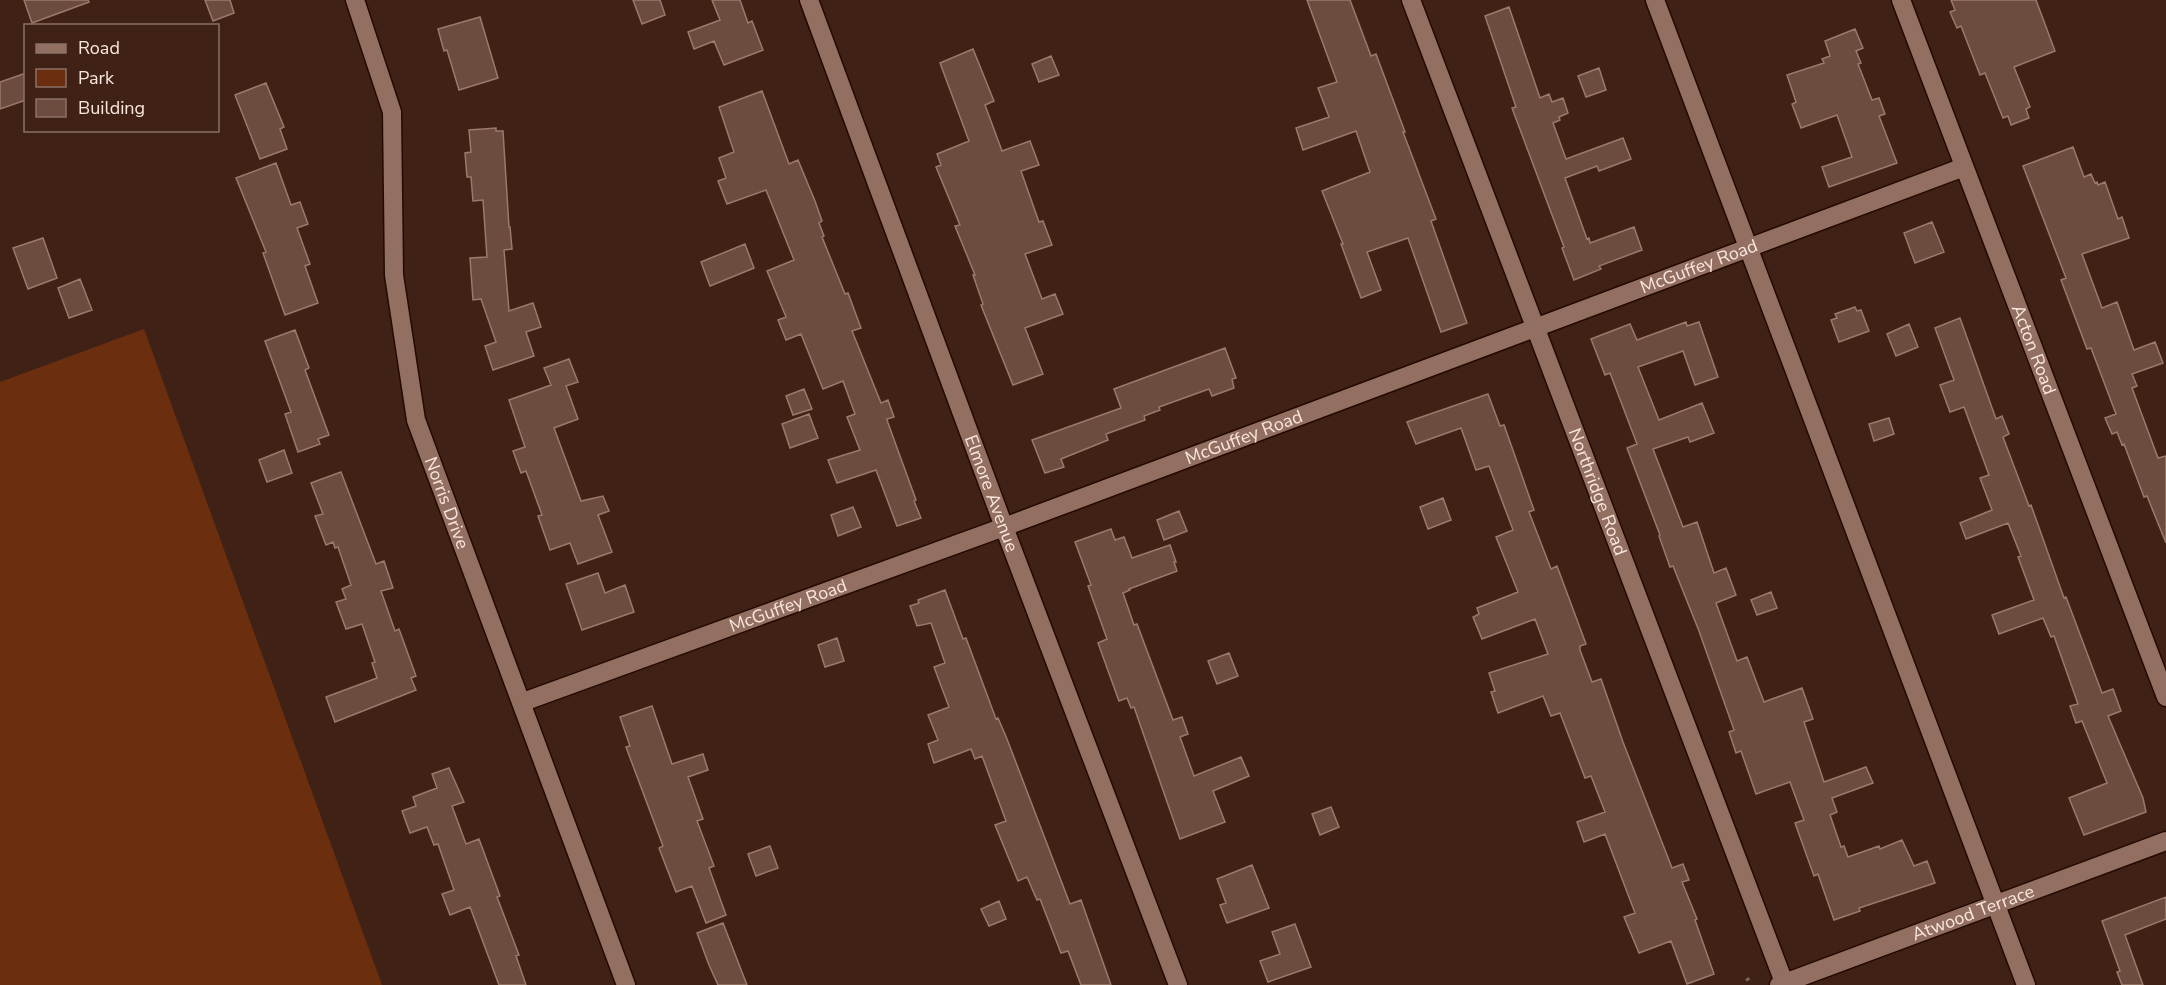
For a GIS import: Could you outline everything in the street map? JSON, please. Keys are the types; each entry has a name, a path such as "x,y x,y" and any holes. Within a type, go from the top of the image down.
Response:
{"street":[{"name":"Norris Drive","path":"355,0 392,112 394,275 416,420 523,702 626,985"},
{"name":"Elmore Avenue","path":"809,0 1004,527 1178,985"},
{"name":"Northridge Road","path":"1411,0 1783,984"},
{"path":"1655,0 2026,985"},
{"name":"Acton Road","path":"1901,0 2166,698"},
{"name":"McGuffey Road","path":"523,702 1004,527 1964,168"},
{"name":"Atwood Terrace","path":"1783,984 2166,842"}],"green space":[{"path":"144,329 382,985 0,985 0,382"}],"building":[{"path":"24,0 88,0 89,2 32,23"},
{"path":"205,0 230,0 234,13 213,21"},
{"path":"633,0 660,0 665,15 642,24"},
{"path":"712,0 740,0 748,23 752,21 763,50 724,65 714,41 694,49 688,32 720,20"},
{"path":"1307,0 1350,0 1371,56 1376,54 1405,132 1403,132 1436,219 1431,221 1467,323 1441,332 1408,238 1367,252 1381,290 1361,298 1322,191 1370,172 1356,131 1303,150 1296,128 1329,117 1318,88 1337,82"},
{"path":"1951,0 2036,0 2055,51 2014,67 2030,107 2026,109 2029,118 2011,125 2008,116 2003,118 1985,73 1980,75 1961,26 1957,28 1950,12 1955,10"},
{"path":"1509,7 1540,98 1549,94 1552,102 1563,98 1568,113 1553,123 1566,159 1623,138 1631,159 1599,171 1597,166 1565,178 1590,243 1634,227 1642,250 1599,266 1601,269 1574,280 1512,108 1516,107 1485,16"},
{"path":"480,17 498,78 459,90 438,29"},
{"path":"1855,29 1863,48 1856,51 1861,63 1858,64 1872,100 1879,98 1885,114 1879,116 1897,163 1829,187 1822,167 1852,157 1837,115 1801,128 1792,104 1796,102 1787,75 1824,63 1822,59 1830,56 1825,41"},
{"path":"973,49 994,101 985,105 1002,151 1030,141 1039,165 1021,171 1039,222 1043,221 1052,245 1025,254 1042,299 1055,294 1063,314 1025,328 1043,374 1013,385 981,305 983,304 973,275 975,275 955,226 960,225 936,167 941,165 937,154 969,141 940,63"},
{"path":"1051,56 1059,75 1039,82 1032,64"},
{"path":"1599,68 1606,90 1586,97 1578,76"},
{"path":"24,74 24,101 0,109 0,82"},
{"path":"266,83 284,127 280,129 287,149 260,159 235,95"},
{"path":"762,91 789,164 798,160 815,201 822,221 819,223 824,236 822,237 845,294 848,293 861,328 852,331 881,403 888,400 894,417 887,419 888,423 921,518 897,526 876,470 837,483 828,460 860,450 847,417 855,414 843,381 823,389 801,334 786,340 778,320 786,317 767,271 794,260 766,190 727,204 718,181 726,178 719,158 734,152 719,107"},
{"path":"496,128 496,131 503,131 512,249 504,250 509,311 533,303 541,327 526,332 534,356 493,370 485,346 496,342 481,299 473,300 470,258 487,257 483,200 473,201 471,177 467,177 465,153 471,152 469,130"},
{"path":"2073,147 2084,177 2091,174 2098,185 2105,182 2118,219 2122,217 2129,238 2082,254 2102,308 2117,302 2134,350 2155,342 2163,363 2132,374 2137,386 2132,388 2158,458 2166,456 2166,543 2147,496 2144,497 2124,444 2122,445 2117,432 2112,434 2105,418 2116,414 2091,348 2087,349 2061,280 2066,278 2023,166"},
{"path":"276,163 291,205 300,202 308,224 297,228 310,264 305,266 318,303 285,315 263,253 266,252 236,178"},
{"path":"1932,222 1944,252 1915,263 1904,233"},
{"path":"43,238 57,278 28,289 13,248"},
{"path":"745,244 754,268 710,286 701,262"},
{"path":"80,279 92,310 69,318 58,288"},
{"path":"1855,307 1857,311 1861,310 1869,331 1839,342 1831,320 1837,318 1835,314"},
{"path":"1960,318 1996,419 2002,416 2009,434 2003,437 2102,693 2113,689 2121,711 2108,716 2143,798 2146,812 2084,835 2069,798 2107,783 2082,721 2076,723 2070,706 2078,704 2054,636 2051,637 2043,618 1999,634 1992,615 2034,600 2018,557 2021,556 2008,523 1966,539 1960,523 1992,510 1980,478 1989,475 1964,407 1950,412 1940,385 1954,380 1935,328"},
{"path":"1686,322 1687,326 1699,322 1718,377 1695,385 1683,351 1638,367 1659,420 1702,403 1714,433 1690,442 1688,437 1653,449 1683,527 1697,522 1714,573 1726,568 1736,595 1716,603 1737,661 1747,657 1764,702 1802,688 1813,719 1804,722 1824,782 1866,767 1873,783 1832,798 1837,812 1830,815 1841,847 1844,846 1848,857 1879,846 1880,849 1902,840 1914,866 1927,861 1935,883 1859,908 1860,911 1834,920 1818,874 1814,876 1795,823 1804,820 1790,782 1756,794 1741,751 1736,753 1729,732 1734,730 1699,631 1673,566 1670,567 1627,448 1637,444 1610,373 1605,375 1591,339 1630,324 1637,340"},
{"path":"1909,324 1918,347 1896,356 1887,334"},
{"path":"295,330 309,368 305,370 329,435 318,439 320,444 298,452 285,414 291,412 265,341"},
{"path":"1225,348 1236,378 1232,379 1234,388 1212,396 1209,389 1159,407 1160,410 1144,416 1145,420 1106,434 1108,440 1061,459 1064,467 1045,473 1032,440 1121,408 1114,389"},
{"path":"569,359 578,382 566,386 578,419 554,428 581,501 603,496 609,511 598,515 612,552 578,564 570,543 550,550 538,516 542,515 526,471 521,473 513,451 525,447 509,400 551,385 544,368"},
{"path":"804,389 812,409 793,415 786,396"},
{"path":"1488,394 1500,426 1504,425 1534,510 1529,512 1551,569 1557,566 1586,644 1580,646 1580,650 1592,682 1601,679 1672,868 1683,864 1689,880 1682,882 1697,919 1695,920 1714,974 1687,984 1671,941 1639,953 1624,917 1635,913 1605,834 1584,842 1577,822 1605,812 1591,776 1585,778 1560,713 1551,716 1543,696 1498,713 1491,692 1495,691 1489,673 1548,654 1535,619 1482,639 1473,617 1479,614 1477,608 1518,592 1496,537 1513,530 1489,466 1476,470 1461,428 1416,444 1407,422"},
{"path":"809,414 818,438 790,448 782,424"},
{"path":"1889,418 1894,434 1874,441 1869,424"},
{"path":"284,450 292,473 267,482 259,460"},
{"path":"341,472 376,564 384,561 393,588 381,591 395,631 399,629 416,676 411,678 416,690 335,722 326,697 377,678 372,663 375,662 362,624 346,629 336,602 346,599 342,589 351,585 338,547 335,548 333,542 326,545 315,516 323,514 311,483"},
{"path":"1443,498 1451,520 1428,529 1420,507"},
{"path":"853,507 861,527 838,536 831,515"},
{"path":"1179,511 1187,531 1164,540 1157,520"},
{"path":"1111,529 1115,540 1124,537 1132,558 1170,545 1176,562 1174,562 1177,571 1123,593 1173,720 1182,717 1188,734 1180,737 1194,776 1241,757 1249,776 1213,791 1225,822 1180,839 1134,707 1131,708 1127,698 1119,701 1098,643 1107,639 1075,542"},
{"path":"598,573 605,593 625,585 634,612 582,630 566,584"},
{"path":"945,590 963,639 966,638 996,719 998,718 1007,739 1070,904 1081,900 1111,985 1081,985 1068,951 1061,953 1040,899 1037,900 1027,877 1018,881 995,825 1006,821 982,756 975,759 971,749 934,763 928,744 938,740 928,715 949,707 934,667 945,663 931,623 917,626 910,606 919,603 918,600"},
{"path":"1771,592 1777,608 1757,615 1751,600"},
{"path":"837,638 844,661 825,667 818,645"},
{"path":"1229,653 1238,676 1217,684 1208,661"},
{"path":"652,706 672,764 703,754 708,770 688,777 703,819 697,821 714,866 709,868 726,915 706,923 692,886 676,892 659,848 663,846 626,747 630,746 620,717"},
{"path":"449,768 464,802 452,806 466,844 479,839 500,896 497,897 519,955 516,956 526,985 499,985 470,907 450,915 442,894 454,890 438,844 434,845 427,827 410,833 402,811 416,806 413,797 437,788 432,774"},
{"path":"1331,807 1339,827 1320,835 1312,814"},
{"path":"770,846 778,868 756,876 748,854"},
{"path":"1252,865 1269,908 1227,923 1220,905 1226,903 1217,879"},
{"path":"2166,897 2166,919 2125,935 2143,985 2122,985 2117,972 2120,971 2102,921"},
{"path":"999,901 1006,919 989,926 981,909"},
{"path":"723,923 747,985 718,985 709,965 697,933"},
{"path":"1295,924 1311,967 1268,982 1260,961 1280,954 1272,932"}]}
